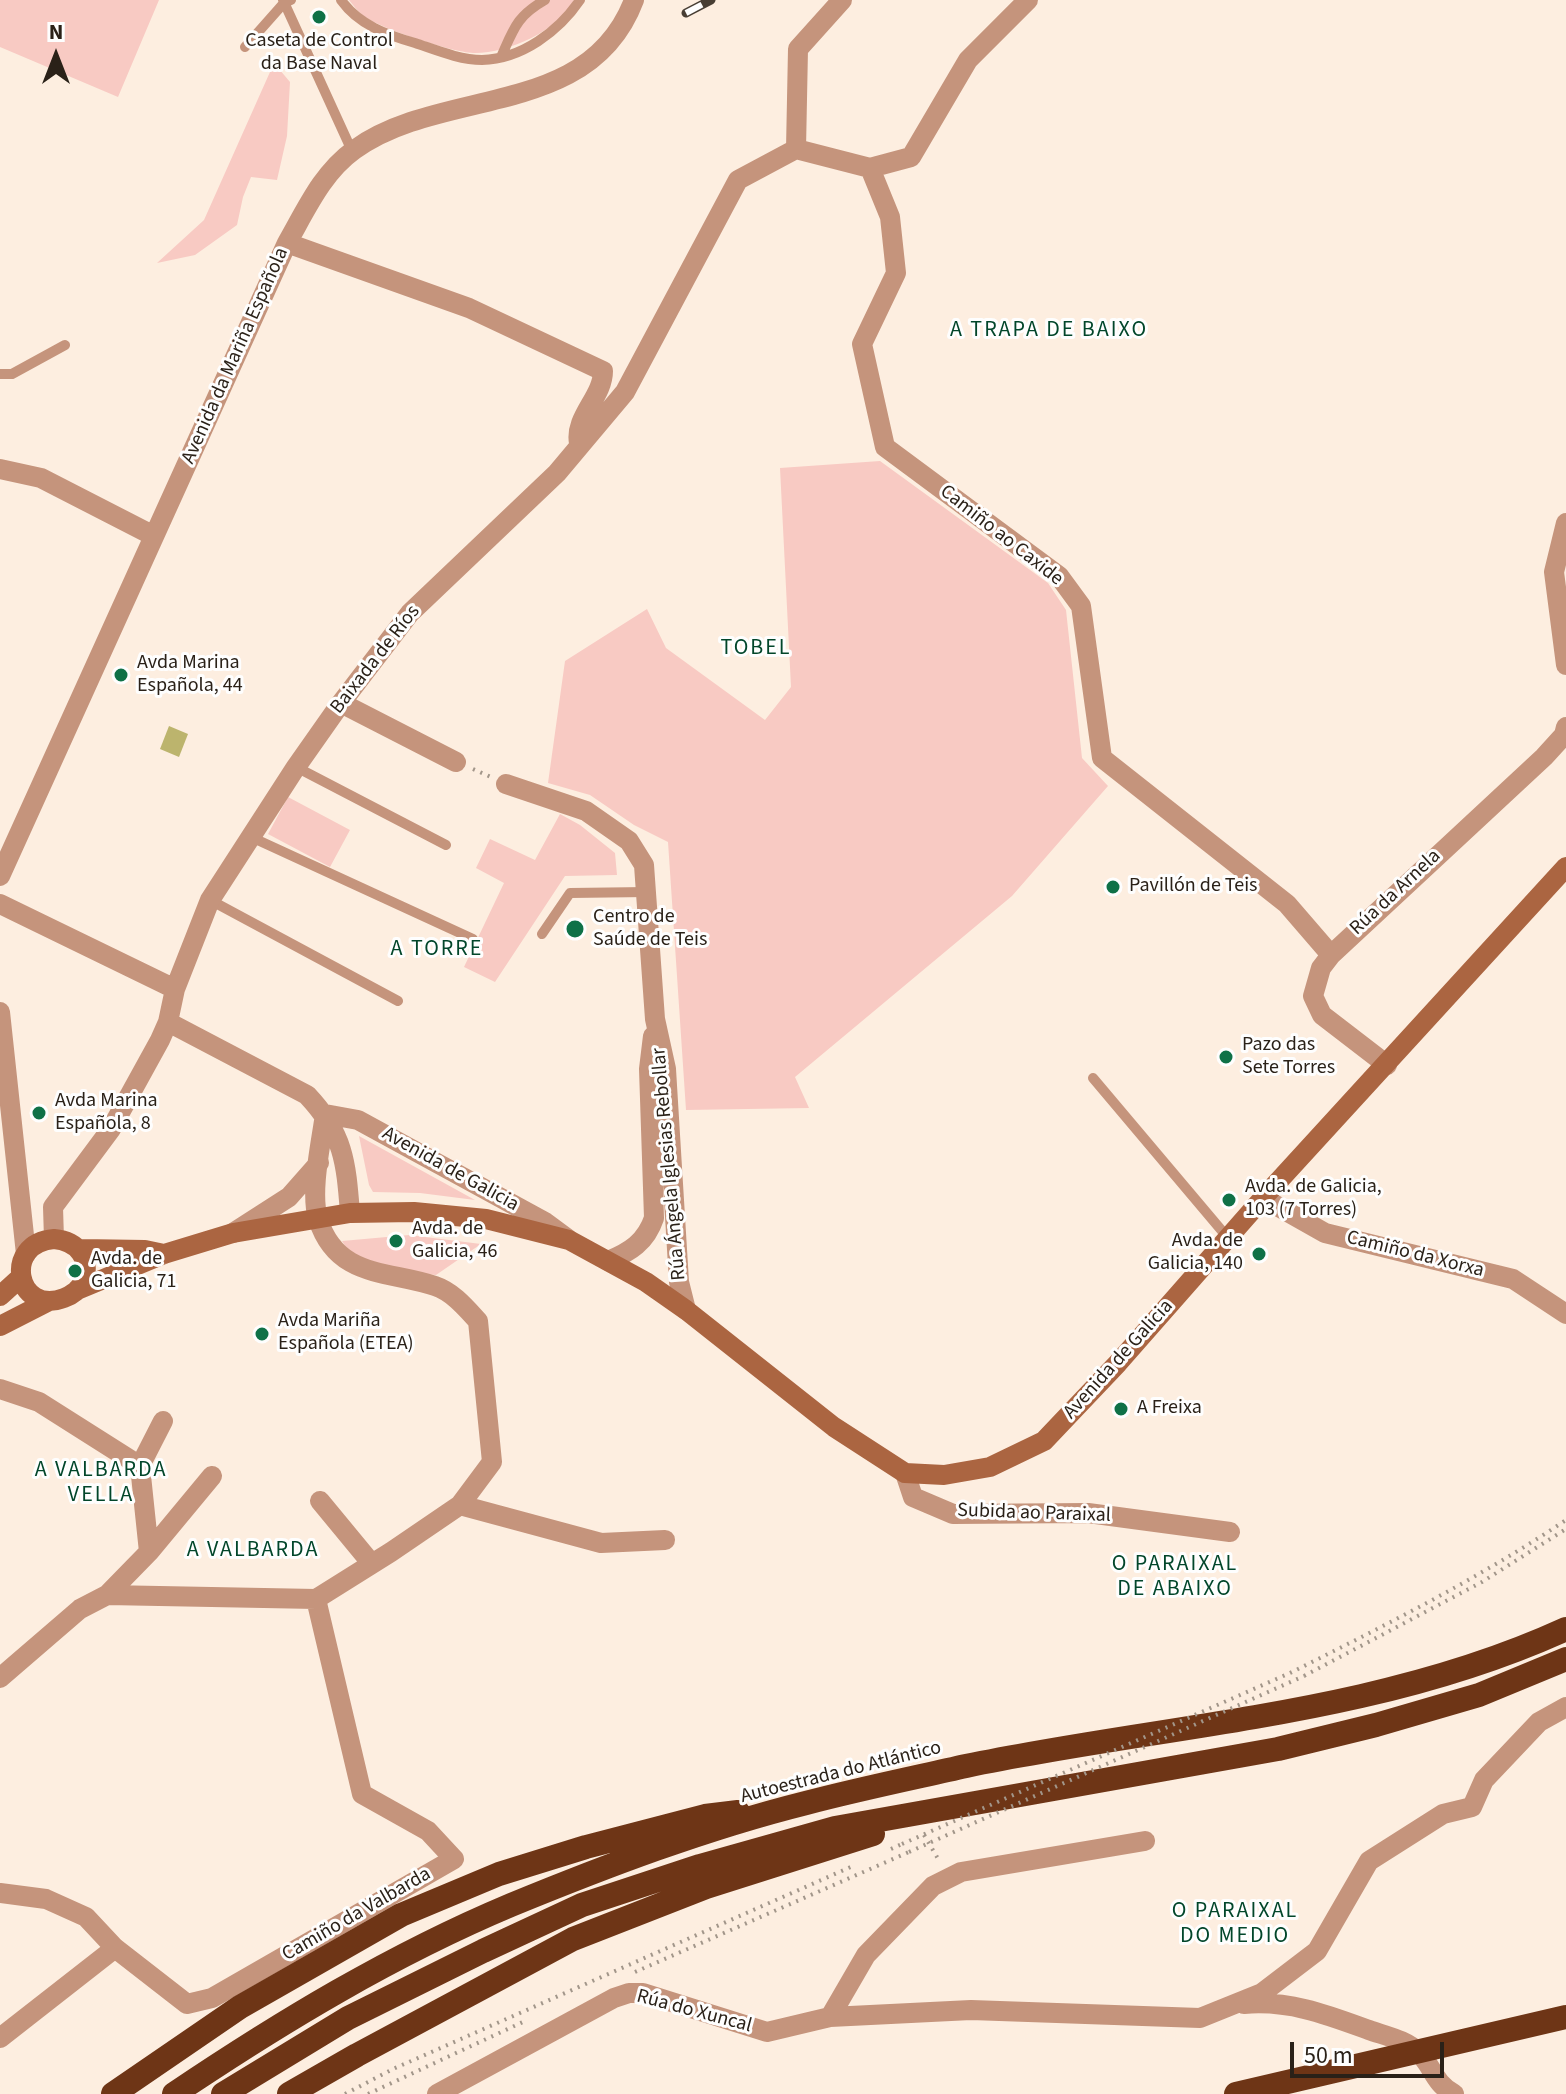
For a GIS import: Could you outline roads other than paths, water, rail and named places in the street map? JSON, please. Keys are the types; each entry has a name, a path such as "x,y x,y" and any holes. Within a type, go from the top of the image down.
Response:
{"highway":[{"name":"Autoestrada do Atlántico","path":"174,2094 331,1995 428,1944 510,1906 669,1845 804,1803 969,1766 1345,1701 1445,1675 1566,1629"},
{"path":"223,2094 348,2018 483,1951 582,1905 700,1866 835,1828 1278,1749 1479,1695 1566,1659"},
{"path":"289,2094 573,1939 706,1887 974,1801"},
{"path":"113,2094 240,2007 401,1915 499,1874 586,1847 705,1816 804,1803"},
{"path":"1236,2094 1566,2017"}],"main road":[{"name":"Avenida de Galicia","path":"77,1290 164,1254 233,1233 350,1213 414,1212 486,1219 569,1240 646,1282 834,1427 905,1473 944,1475 990,1467 1044,1441 1566,867"},
{"path":"0,1326 77,1290 86,1268 81,1249 72,1243 50,1239 33,1246 26,1254 20,1269 21,1277 29,1291 47,1302"},
{"name":"Avenida de Galicia","path":"81,1249 145,1250 164,1254"},
{"path":"0,1296 21,1277"}],"street":[{"name":"Avenida da Mariña Española","path":"0,876 287,243 327,173 374,136 409,123 532,91 579,69 599,55 616,36 634,0"},
{"path":"842,0 798,49 796,149 870,168 911,157 968,60 1028,0"},
{"name":"Baixada de Ríos","path":"50,1239 53,1207 111,1129 168,1022 175,989 210,900 296,767 410,613 557,473 625,392 738,180 796,149"},
{"name":"Camiño ao Caxide","path":"870,168 890,217 896,273 862,344 885,447 1059,576 1081,606 1102,758 1287,904 1331,955"},
{"path":"287,243 469,308 603,371 603,381 577,432 580,446"},
{"path":"0,469 41,478 154,536"},
{"path":"1566,523 1554,572 1566,665"},
{"path":"341,703 456,762"},
{"name":"Rúa da Arnela","path":"1387,1065 1322,1015 1313,996 1321,968 1331,955 1544,757 1564,735 1566,727"},
{"name":"Rúa Ángela Iglesias Rebollar","path":"506,784 586,811 629,841 644,865 655,1019 666,1069 679,1282 686,1310"},
{"path":"0,904 175,989"},
{"path":"0,1012 26,1254"},
{"name":"Rúa Ángela Iglesias Rebollar","path":"608,1261 628,1252 641,1241 654,1218 649,1069 655,1019"},
{"name":"Avenida de Galicia","path":"168,1022 307,1095 325,1114 346,1164 350,1213"},
{"path":"107,1595 316,1599 460,1505 492,1462 478,1321 463,1304 438,1286 366,1270 343,1259 331,1245 318,1219 316,1190 325,1114"},
{"name":"Avenida de Galicia","path":"325,1114 358,1120 545,1222 569,1240"},
{"name":"Avenida de Galicia","path":"233,1233 289,1197 319,1163"},
{"name":"Camiño da Xorxa","path":"1263,1198 1325,1233 1513,1279 1566,1314"},
{"path":"23,1217 50,1239"},
{"path":"0,1389 39,1402 140,1466"},
{"path":"149,1552 140,1466 163,1421"},
{"name":"Subida ao Paraixal","path":"905,1473 913,1497 953,1514 1088,1513 1230,1532"},
{"path":"0,1678 80,1609 107,1595 149,1552 212,1476"},
{"path":"320,1501 372,1564"},
{"path":"460,1505 601,1543 665,1540"},
{"name":"Camiño da Valbarda","path":"115,1948 187,2004 212,1998 454,1859 428,1831 362,1794 316,1599"},
{"name":"Rúa do Xuncal","path":"437,2094 614,1998 629,1993 643,1993 767,2032 830,2017 971,2010 1200,2018 1262,1993 1317,1951 1369,1861 1443,1814 1472,1807 1484,1780 1539,1722 1566,1707"},
{"path":"830,2017 866,1955 933,1886 961,1872 1145,1841"},
{"path":"0,1893 46,1899 86,1917 115,1948 0,2038"},
{"name":"Rúa do Xuncal","path":"1232,2005 1261,2002 1322,2012 1393,2037 1419,2052"},
{"path":"1419,2052 1440,2086 1454,2094"}],"lane":[{"path":"341,0 359,20 401,39 459,57 481,60 501,57 543,39 562,24 580,0"},
{"path":"501,57 516,23 525,11 545,0"},
{"path":"245,47 286,1 352,151"},
{"path":"0,374 12,374 65,345"},
{"path":"296,767 446,845"},
{"path":"251,837 473,939"},
{"path":"542,934 570,893 647,892"},
{"path":"210,900 398,1001"},
{"path":"1093,1078 1228,1238"}],"railway":[{"path":"686,13 711,0"}],"place":[{"name":"Caseta de Control da Base Naval","path":"319,17"},
{"name":"Avda Marina Española, 44","path":"121,675"},
{"name":"Pavillón de Teis","path":"1113,887"},
{"name":"Centro de Saúde de Teis","path":"575,929"},
{"name":"Pazo das Sete Torres","path":"1226,1057"},
{"name":"Avda Marina Española, 8","path":"39,1113"},
{"name":"Avda. de Galicia, 103 (7 Torres)","path":"1229,1200"},
{"name":"Avda. de Galicia, 46","path":"396,1241"},
{"name":"Avda. de Galicia, 140","path":"1259,1254"},
{"name":"Avda. de Galicia, 71","path":"75,1271"},
{"name":"Avda Mariña Española (ETEA)","path":"262,1334"},
{"name":"A Freixa","path":"1121,1409"}],"district":[{"name":"A TRAPA DE BAIXO","path":"1049,331"},
{"name":"TOBEL","path":"756,649"},
{"name":"A TORRE","path":"437,950"},
{"name":"A VALBARDA VELLA","path":"101,1484"},
{"name":"A VALBARDA","path":"253,1551"},
{"name":"O PARAIXAL DE ABAIXO","path":"1175,1578"},
{"name":"O PARAIXAL DO MEDIO","path":"1235,1924"}]}
